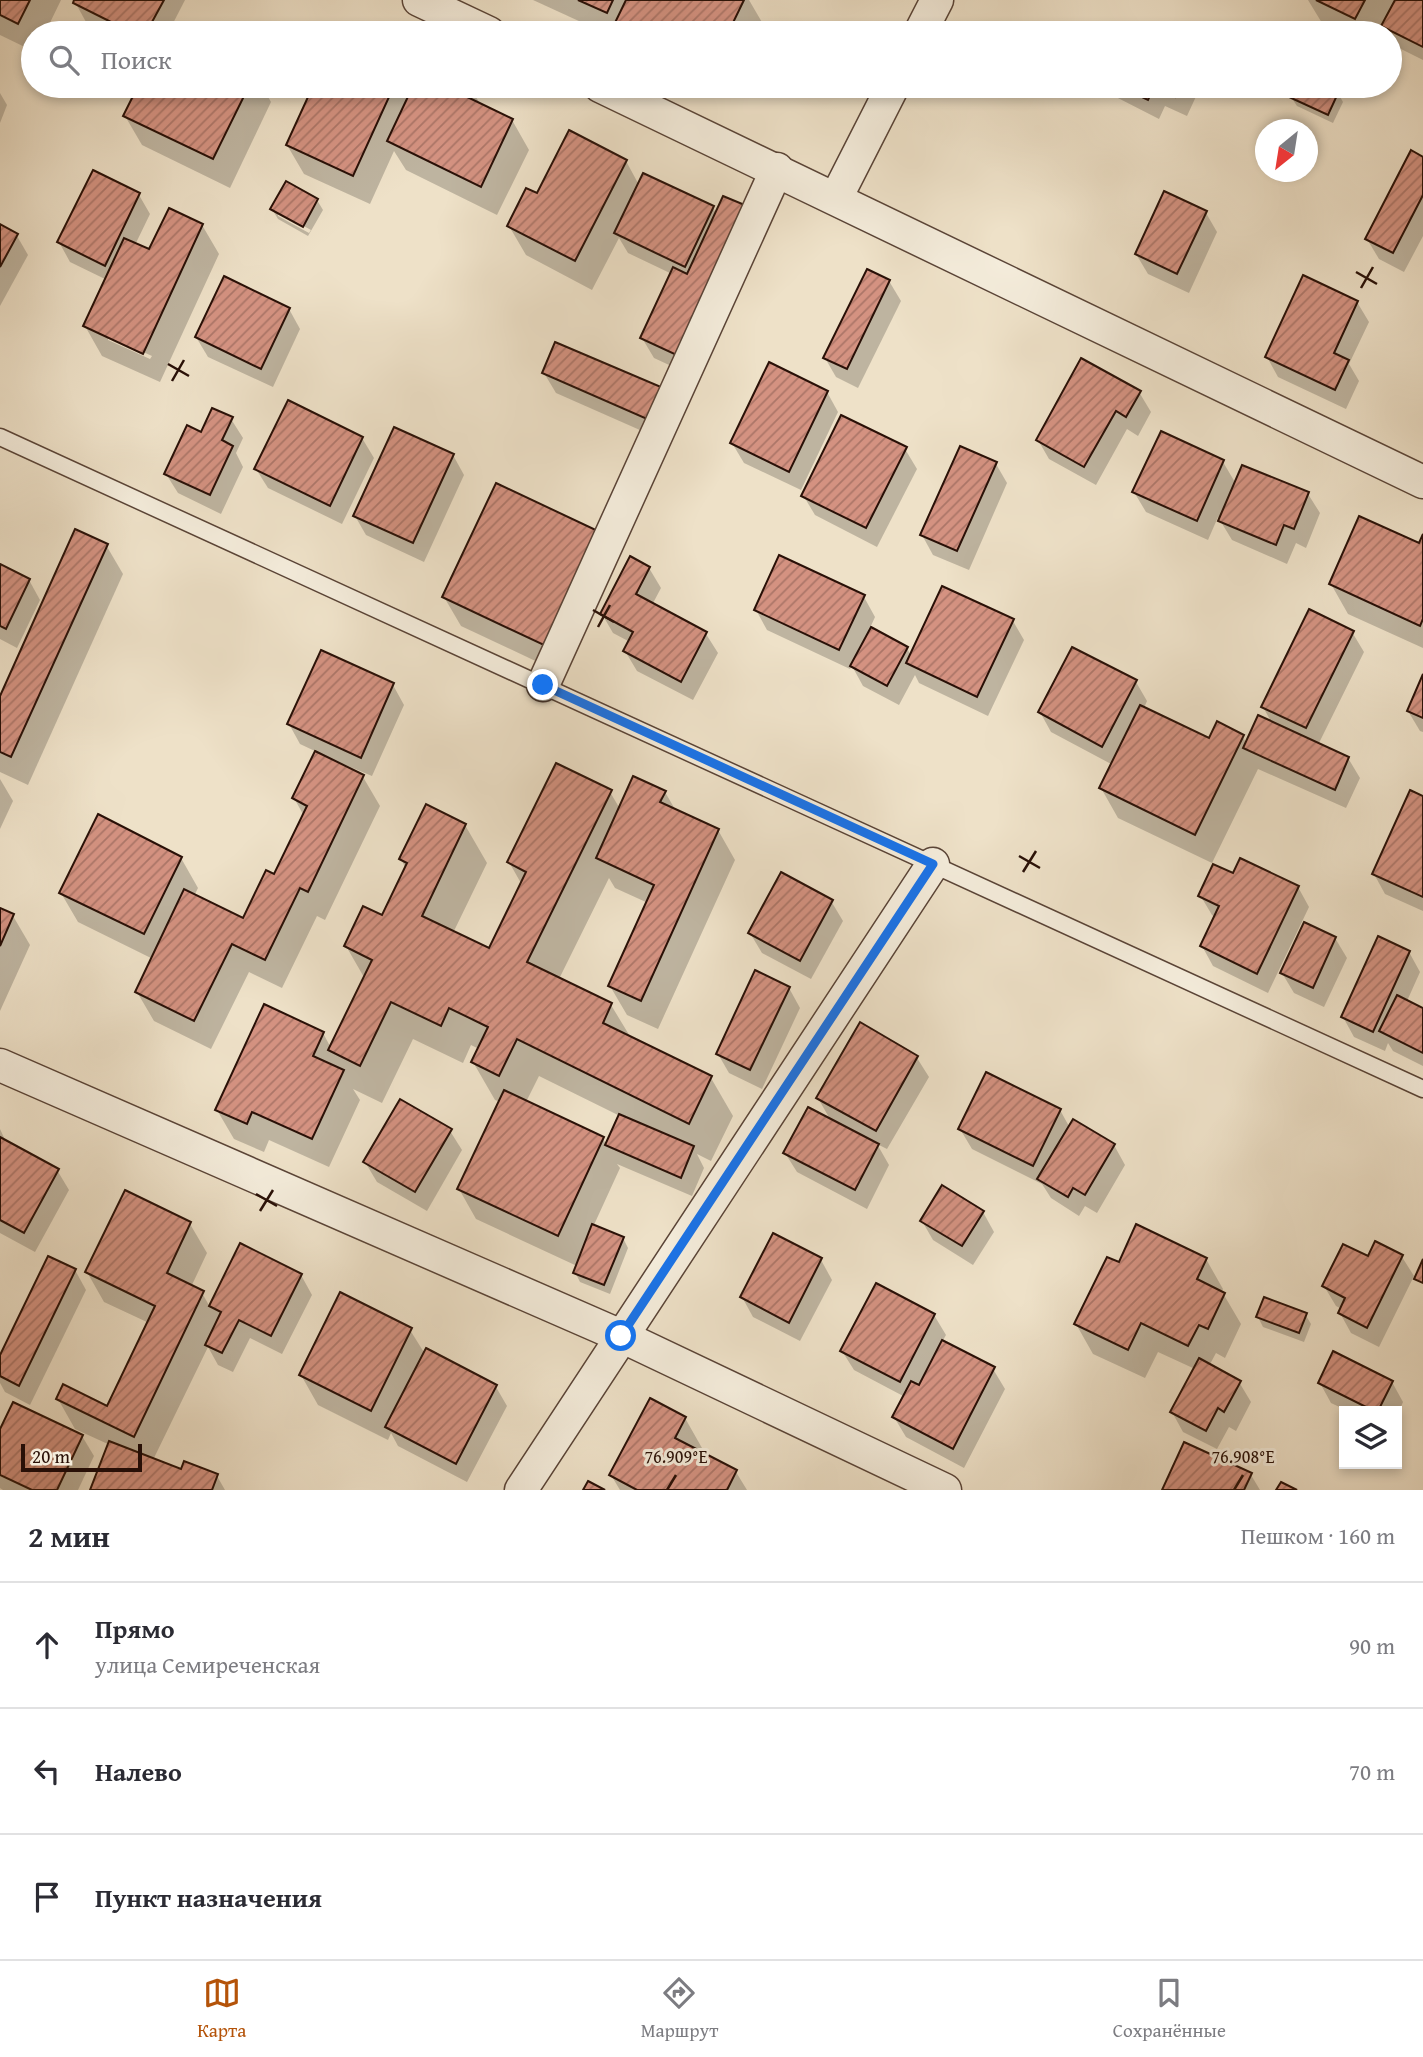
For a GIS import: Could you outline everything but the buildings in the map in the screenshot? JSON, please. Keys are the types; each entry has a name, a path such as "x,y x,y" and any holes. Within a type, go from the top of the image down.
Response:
{"street":[{"path":"419,0 464,21"},
{"path":"926,21 937,0"},
{"path":"626,98 1423,482"},
{"path":"836,198 887,98"},
{"path":"543,685 777,169"},
{"path":"521,1490 933,864"},
{"path":"0,1065 621,1336 945,1490"}],"lane":[{"path":"0,437 1423,1089"}],"route":[{"path":"543,685 933,864 621,1336"}]}
